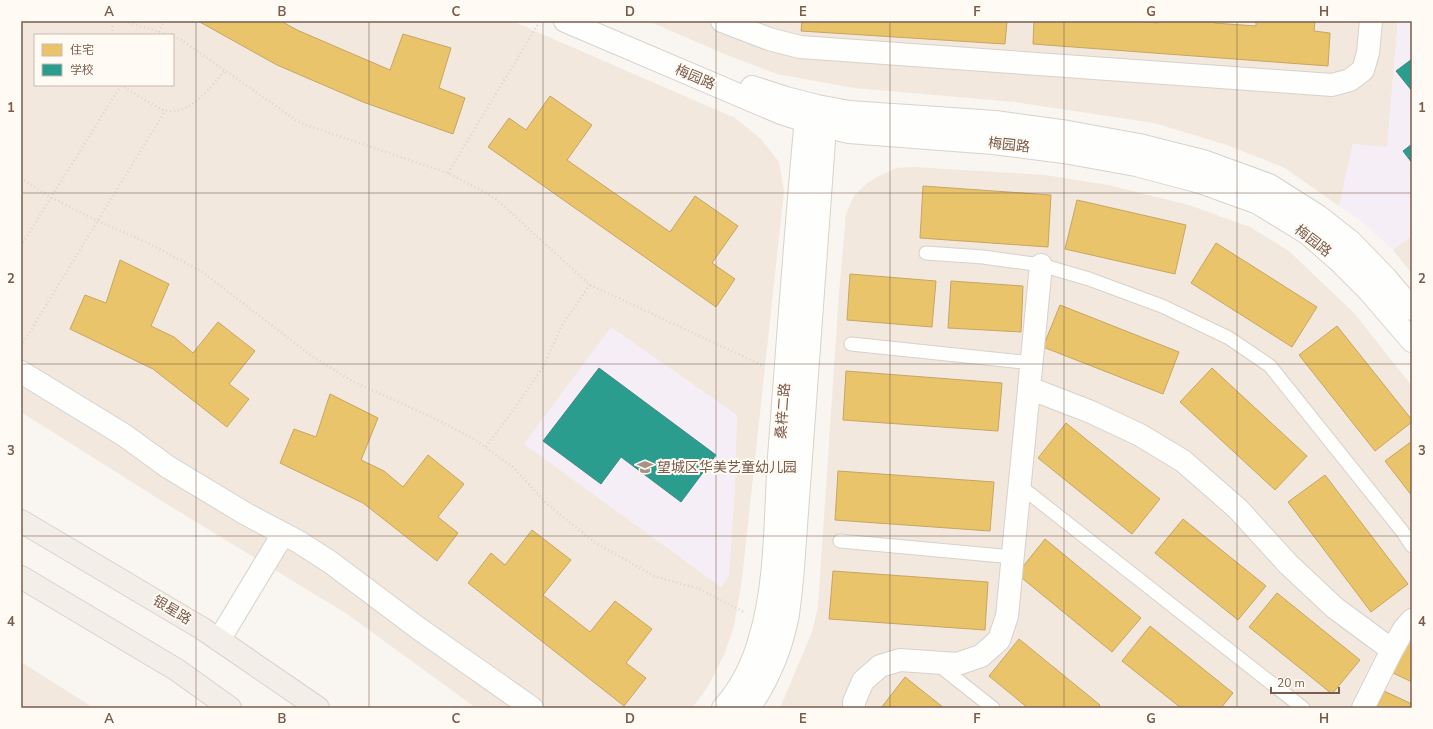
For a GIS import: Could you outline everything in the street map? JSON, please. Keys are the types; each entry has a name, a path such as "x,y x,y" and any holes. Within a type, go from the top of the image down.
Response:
{"main road":[{"name":"银星路","path":"21,521 203,629 318,708"},
{"path":"21,577 177,670 230,708"}],"street":[{"name":"梅园路","path":"565,21 780,113 816,115 849,112 995,122 1068,132 1139,145 1206,162 1269,185 1318,216 1351,242 1386,278 1412,309"},
{"name":"梅园路","path":"594,21 738,82 786,98 849,132 993,143 1064,152 1136,166 1200,182 1258,204 1308,233 1369,291 1412,341"},
{"path":"722,21 769,39 800,47 1332,85 1350,80 1363,70 1368,53 1371,21"},
{"name":"桑梓二路","path":"723,708 740,684 753,661 767,610 772,565 785,376 816,115"},
{"name":"桑梓二路","path":"749,708 758,696 779,647 787,615 794,567 816,115"},
{"path":"854,708 854,702 863,681 880,666 900,660 956,664 981,656 1000,640 1007,616 1041,265"},
{"path":"21,372 124,435 168,467 330,562 418,628 532,708"},
{"path":"1030,388 1091,412 1140,435 1183,461 1238,509 1288,564 1335,608 1392,650"},
{"path":"219,640 283,534"},
{"path":"1363,708 1392,650 1404,629 1412,620"}],"lane":[{"path":"926,253 984,257 1041,265 1089,279 1162,306 1230,338 1270,366 1402,531 1412,546"},
{"path":"852,344 1032,363"},
{"path":"1020,486 1303,708"},
{"path":"840,541 1013,557"},
{"path":"934,662 993,708"}],"path":[{"path":"112,34 113,21"},
{"path":"125,21 165,34"},
{"path":"159,32 164,21"},
{"path":"448,173 540,21"},
{"path":"174,37 180,39 300,123 448,173 495,198 590,285 785,376"},
{"path":"123,86 165,111 184,109 202,96 225,71"},
{"path":"21,246 50,197 120,86"},
{"path":"21,346 165,111"},
{"path":"21,178 50,197 98,221 148,243 201,271 313,357 352,381 436,419 474,440 514,468 546,503 594,542 654,576 699,589 764,622"},
{"path":"486,448 544,365 562,325 590,285"}],"shaded area":[{"path":"21,21 512,21 735,118 761,139 779,162 784,191 742,579 734,626 724,655 707,688 692,708 476,708 347,614 165,503 21,412"},
{"path":"648,21 1398,21 1387,148 1353,144 1339,206 1285,168 1227,145 1154,123 1015,102 854,88 777,74 727,55"},
{"path":"1398,21 1412,21 1412,235 1393,250 1361,221 1339,206 1353,144 1387,147"},
{"path":"913,167 1045,175 1108,185 1189,205 1250,227 1289,251 1354,313 1412,386 1412,708 780,708 812,632 818,607 839,294 846,214 854,196 866,184 897,168"},
{"path":"1412,235 1412,274 1393,250"},
{"name":"望城区华美艺童幼儿园","path":"611,327 737,415 735,489 729,576 721,587 524,444"},
{"path":"21,662 94,708 21,708"}],"building: 住宅":[{"path":"198,21 281,21 297,30 390,70 403,34 451,48 439,88 465,98 453,134 363,102 277,65"},
{"path":"802,21 1007,21 1005,44 801,31"},
{"path":"1034,21 1136,21 1158,23 1159,21 1214,21 1214,23 1256,26 1256,21 1315,21 1314,31 1330,33 1328,66 1033,44"},
{"path":"550,96 592,125 567,160 670,232 695,196 738,226 712,263 735,279 716,307 488,147 509,118 526,130"},
{"path":"923,186 1051,195 1048,247 920,238"},
{"path":"1077,200 1186,225 1175,274 1065,249"},
{"path":"1216,243 1317,307 1292,347 1191,283"},
{"path":"120,260 169,284 151,326 174,337 193,353 218,322 255,351 229,384 249,399 227,427 153,369 70,329 85,295 106,303"},
{"path":"850,274 936,281 932,327 847,320"},
{"path":"951,281 1023,286 1021,332 948,328"},
{"path":"1060,305 1179,352 1163,394 1043,347"},
{"path":"1337,326 1412,420 1412,422 1375,451 1299,355"},
{"path":"1212,368 1307,456 1275,490 1180,402"},
{"path":"846,371 1002,383 998,431 843,420"},
{"path":"330,394 378,418 361,460 384,471 403,487 428,455 464,484 438,517 458,533 437,561 363,503 280,463 294,429 316,437"},
{"path":"1066,423 1160,499 1132,534 1038,458"},
{"path":"1412,441 1412,496 1385,461"},
{"path":"838,471 994,482 990,531 835,520"},
{"path":"1325,475 1408,584 1371,612 1288,502"},
{"path":"1183,519 1266,586 1238,620 1155,553"},
{"path":"532,530 571,560 543,595 590,632 615,601 652,629 626,663 646,678 624,706 468,583 491,553 505,565"},
{"path":"1045,539 1141,618 1112,652 1017,574"},
{"path":"833,571 988,582 985,630 829,619"},
{"path":"1277,593 1360,660 1332,694 1249,627"},
{"path":"1150,626 1233,693 1221,708 1181,708 1122,661"},
{"path":"1412,631 1412,682 1393,673"},
{"path":"1019,639 1100,705 1098,708 1028,708 989,676"},
{"path":"905,677 944,708 881,708"},
{"path":"1384,691 1412,704 1412,708 1376,708"}],"building: 学校":[{"path":"1412,59 1412,91 1396,71"},
{"path":"1412,144 1412,163 1403,151"},
{"path":"599,368 716,455 681,502 621,457 601,484 543,441"}],"place":[{"name":"望城区华美艺童幼儿园","path":"645,467"}]}
